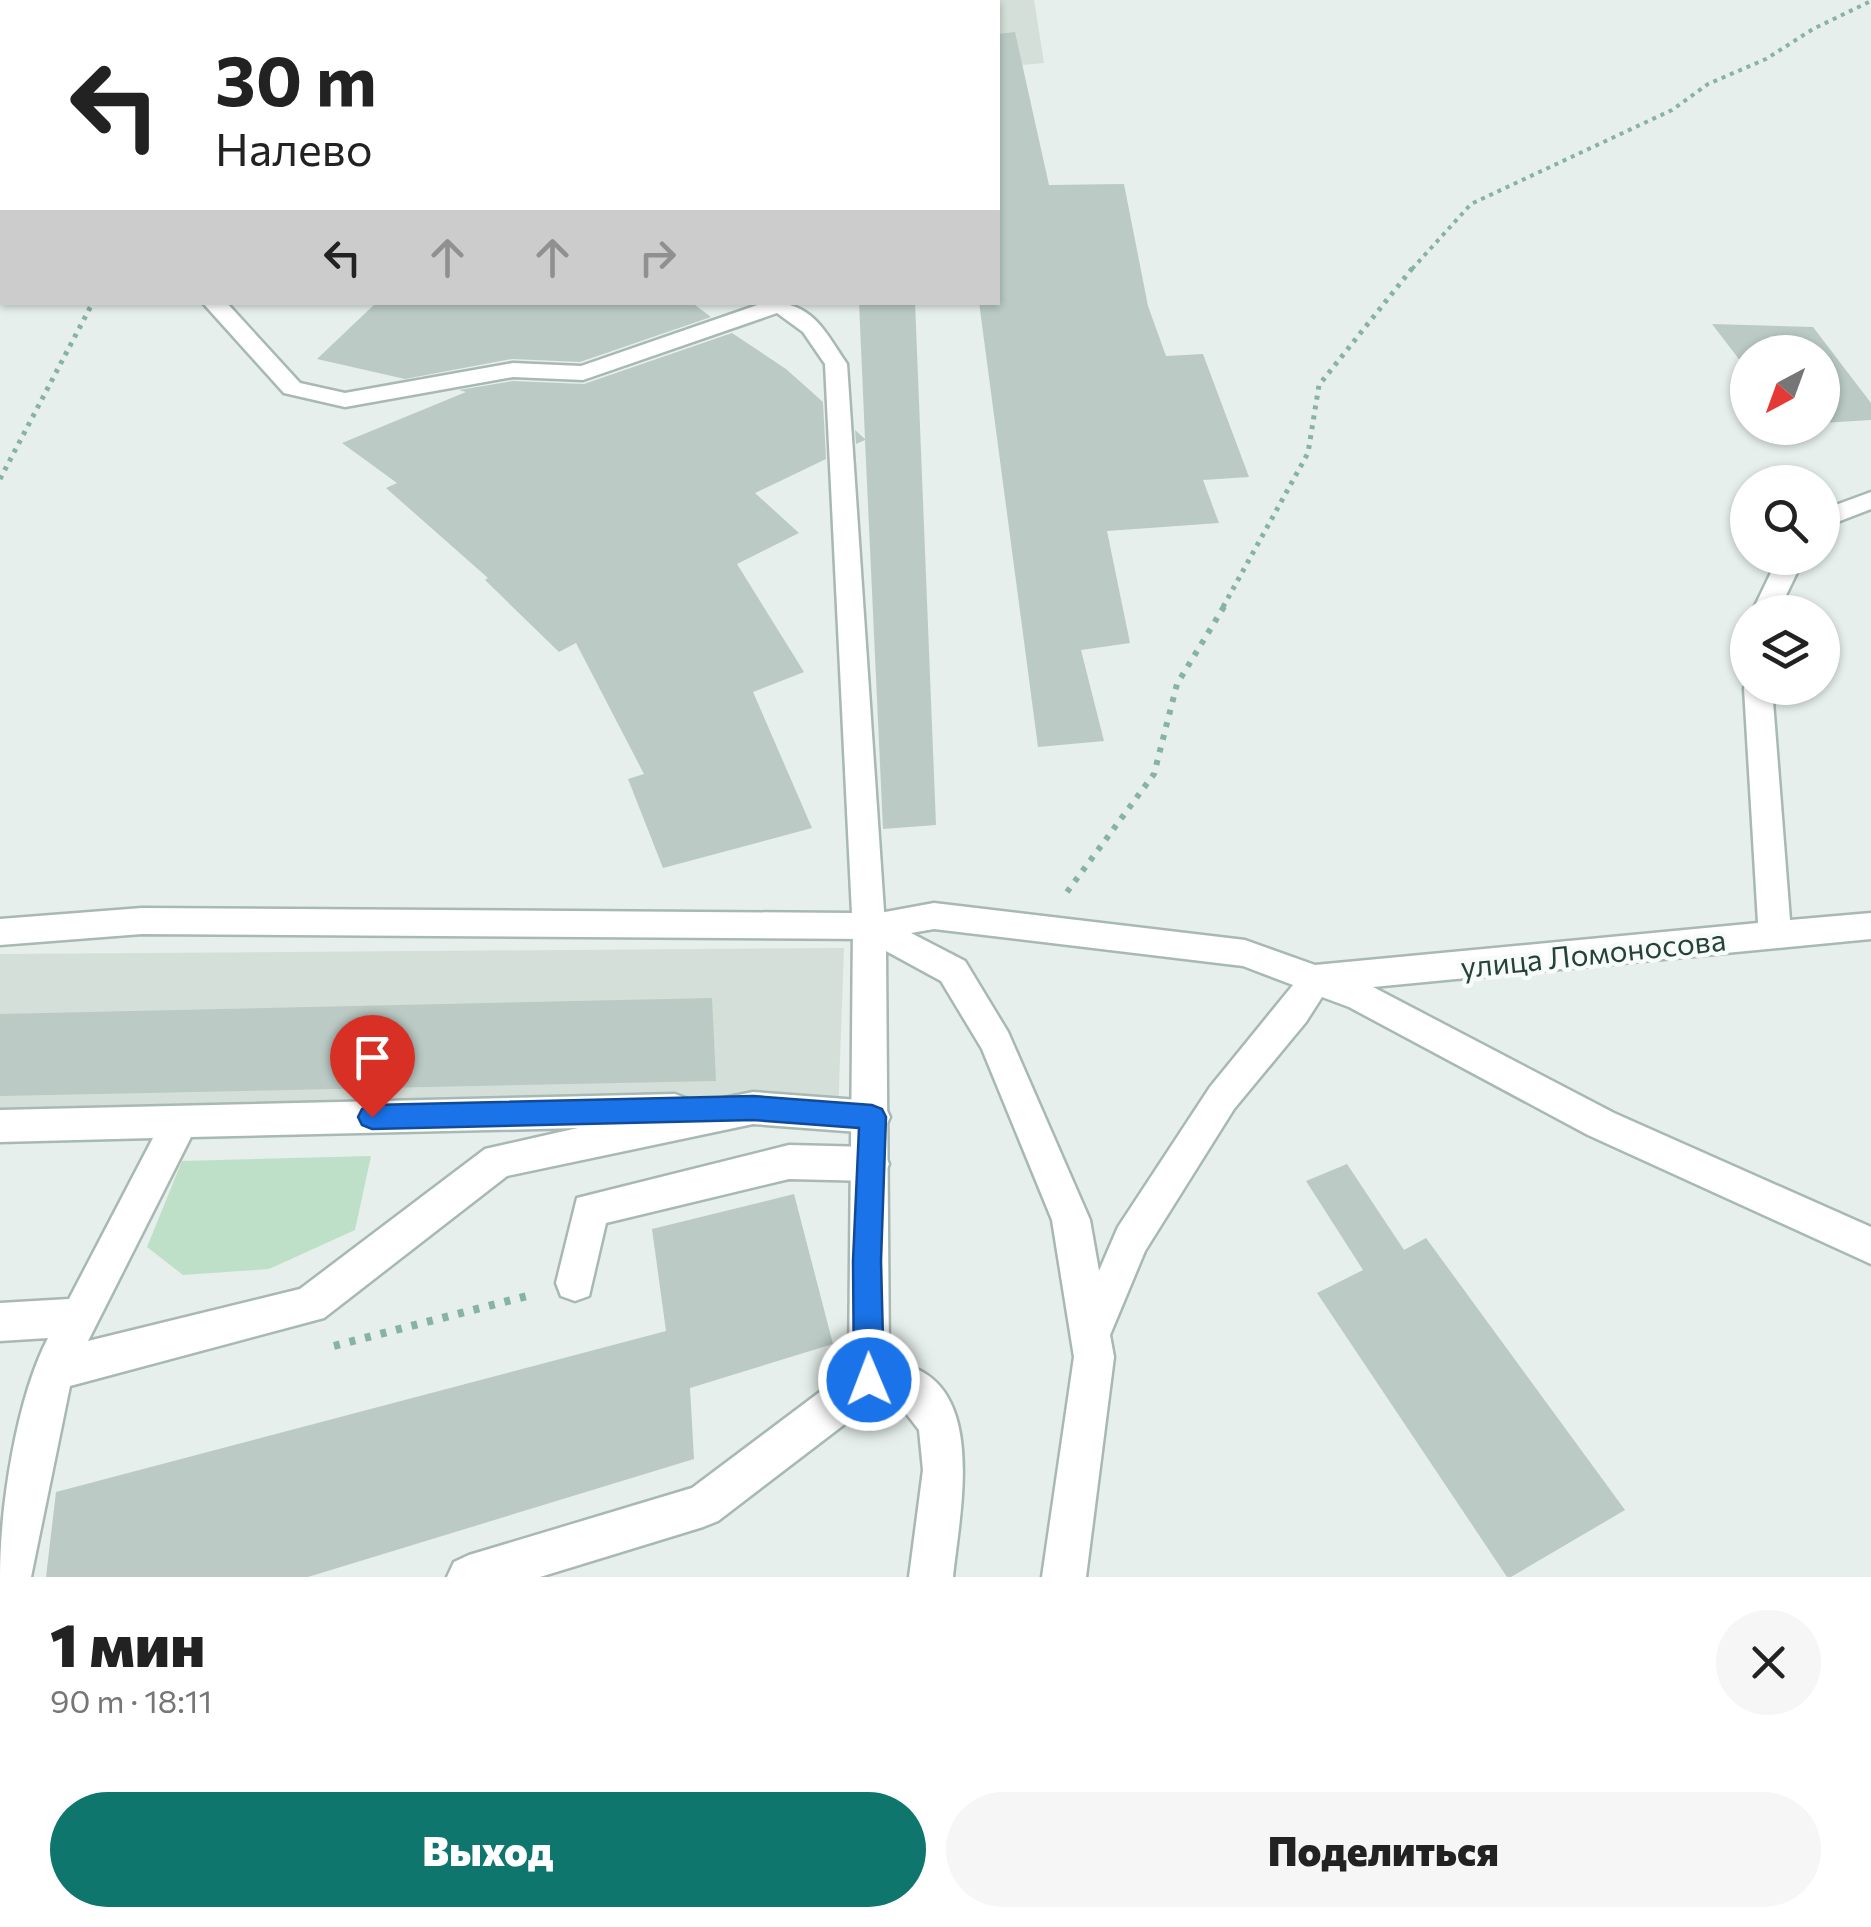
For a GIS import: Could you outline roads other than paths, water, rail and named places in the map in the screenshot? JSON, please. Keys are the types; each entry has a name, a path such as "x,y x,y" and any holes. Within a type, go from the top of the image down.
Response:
{"street":[{"path":"217,305 292,388 345,400 512,370 583,373 780,306 811,327 836,364 869,926 869,1380"},
{"path":"1840,513 1871,500"},
{"path":"1759,705 1774,935"},
{"path":"0,932 142,922 869,926 934,916 1245,953 1361,997 1601,1124 1799,1210 1871,1246"},
{"path":"869,926 952,971 996,1042 1070,1220 1094,1357 1064,1577"},
{"name":"улица Ломоносова","path":"1315,979 1871,926"},
{"path":"1090,1336 1131,1240 1222,1098 1294,1012 1315,979"},
{"path":"0,1126 753,1108 872,1117"},
{"path":"52,1370 310,1305 498,1161 753,1108"},
{"path":"9,1577 52,1370 181,1122"},
{"path":"575,1284 590,1210 789,1162 871,1164"},
{"path":"0,1322 80,1317"},
{"path":"469,1577 703,1506 869,1380 908,1384 939,1422 944,1470 930,1577"}]}
